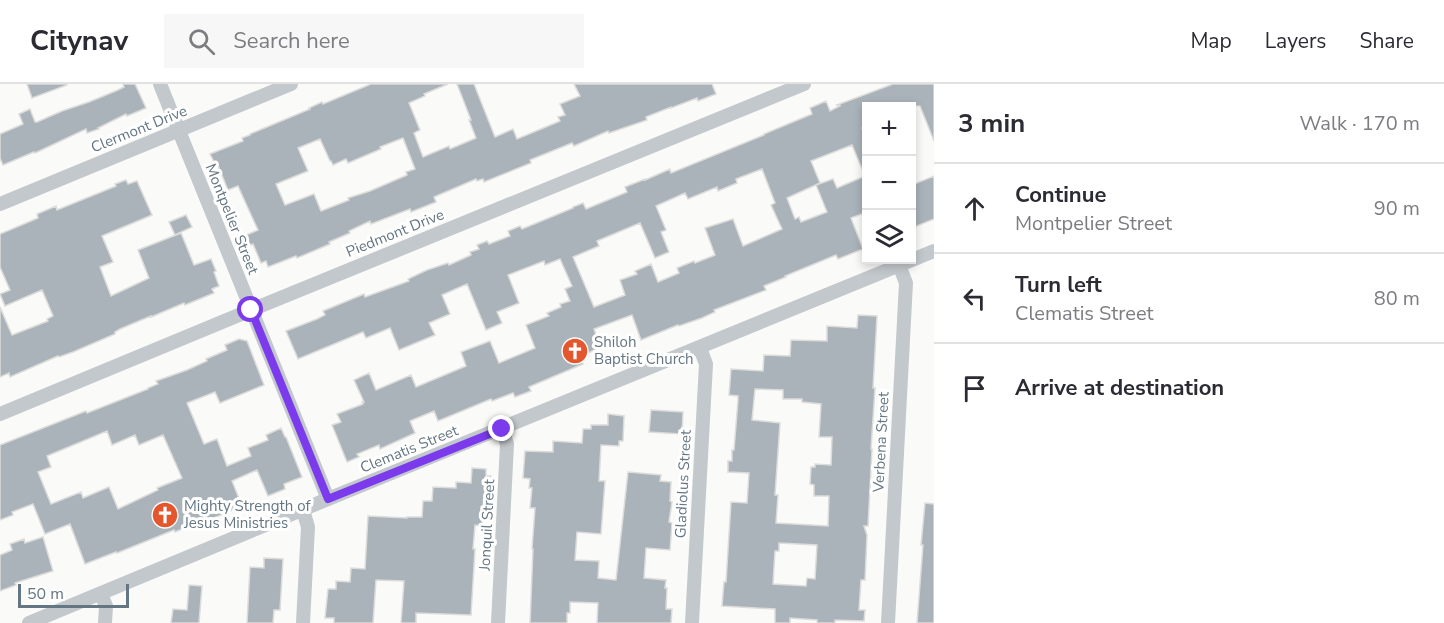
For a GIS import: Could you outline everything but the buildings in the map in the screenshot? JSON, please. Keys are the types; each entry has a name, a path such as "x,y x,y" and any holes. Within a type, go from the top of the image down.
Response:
{"street":[{"name":"Montpelier Street","path":"160,84 328,499"},
{"name":"Clermont Drive","path":"0,204 291,84"},
{"name":"Piedmont Drive","path":"0,414 804,84"},
{"name":"Clematis Street","path":"29,623 934,251"},
{"name":"Verbena Street","path":"888,623 906,283 900,265"},
{"name":"Gladiolus Street","path":"692,623 706,364 700,348"},
{"name":"Jonquil Street","path":"498,623 507,444 502,429"},
{"path":"303,510 308,527 303,623"},
{"path":"101,594 106,606 105,623"}],"place":[{"name":"Shiloh Baptist Church","path":"575,351"},
{"name":"Mighty Strength of Jesus Ministries","path":"165,515"}],"route":[{"path":"251,310 328,499 502,429"}]}
